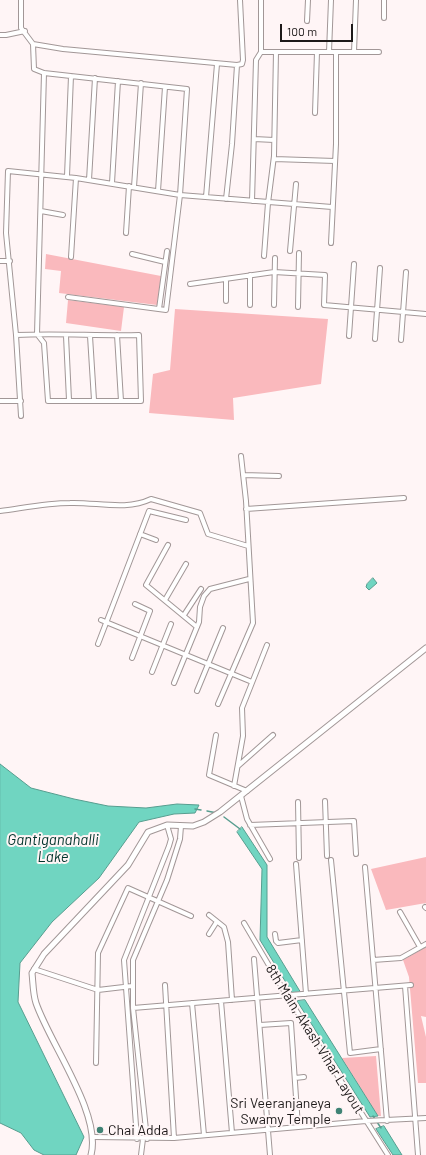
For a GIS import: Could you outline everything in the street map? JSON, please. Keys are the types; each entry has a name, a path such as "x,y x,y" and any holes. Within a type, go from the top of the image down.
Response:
{"street":[{"path":"21,0 20,23 21,28 25,31 33,44 34,69 44,73 187,89 180,195 166,310 68,297"},
{"path":"33,44 217,64 242,64 240,0"},
{"path":"252,201 256,60 261,52 261,0"},
{"path":"307,21 308,0"},
{"path":"329,52 331,0"},
{"path":"354,52 356,0"},
{"path":"384,0 384,18"},
{"path":"0,35 25,31"},
{"path":"261,52 379,52"},
{"path":"264,256 268,203 274,159 276,52"},
{"path":"315,113 317,52"},
{"path":"331,243 335,161 336,52"},
{"path":"206,197 217,64"},
{"path":"226,199 232,144 237,65"},
{"path":"16,335 37,334 66,336 117,336 139,335 141,401 48,401 44,343 37,334 43,173 44,73"},
{"path":"67,176 72,76"},
{"path":"88,180 95,78"},
{"path":"112,184 118,81"},
{"path":"126,233 132,187 141,83"},
{"path":"158,191 166,86"},
{"path":"254,140 274,140"},
{"path":"274,159 335,161"},
{"path":"21,416 10,261 6,233 8,171 67,176 180,195 332,207"},
{"path":"71,257 76,178"},
{"path":"290,251 296,184"},
{"path":"41,212 63,215"},
{"path":"0,232 6,233"},
{"path":"159,309 167,251"},
{"path":"298,307 299,253"},
{"path":"132,254 166,262"},
{"path":"274,305 275,258"},
{"path":"0,261 10,261"},
{"path":"349,336 354,264"},
{"path":"374,339 380,268"},
{"path":"190,284 274,272 325,275 324,305 426,314"},
{"path":"400,340 406,272"},
{"path":"250,276 250,305"},
{"path":"226,279 226,301"},
{"path":"66,336 69,400"},
{"path":"90,336 94,400"},
{"path":"117,336 121,401"},
{"path":"0,401 20,401"},
{"path":"218,704 253,623 241,456"},
{"path":"243,475 279,476"},
{"path":"0,511 70,503 99,505 141,504 151,498 200,513 208,534 248,546"},
{"path":"246,509 404,498"},
{"path":"98,644 104,621 149,511 186,520"},
{"path":"140,534 156,540"},
{"path":"168,545 146,585 184,615 197,628"},
{"path":"165,600 186,564"},
{"path":"174,683 197,628 204,596 210,589 249,579"},
{"path":"184,615 201,590"},
{"path":"132,658 150,611 136,604"},
{"path":"104,621 252,682"},
{"path":"152,672 171,624"},
{"path":"197,691 223,628"},
{"path":"234,786 243,736 242,708 267,645"},
{"path":"91,1155 94,1145 90,1119 36,1002 32,973 34,969 44,954 128,866 148,832 167,825 193,826 204,822 241,796 426,648"},
{"path":"216,735 209,775 247,791"},
{"path":"238,766 273,735"},
{"path":"241,796 246,819 270,859"},
{"path":"325,801 327,856"},
{"path":"298,802 299,858"},
{"path":"250,825 354,821 356,854"},
{"path":"138,1139 124,960 169,846 171,839 167,825"},
{"path":"141,1155 145,1139 133,1008 133,960 158,901 180,839 181,826"},
{"path":"331,860 350,1053 381,1049"},
{"path":"296,864 306,994"},
{"path":"365,867 387,1121"},
{"path":"96,1063 98,953 128,888 191,916"},
{"path":"400,912 420,947"},
{"path":"209,915 224,927 228,942 232,1000"},
{"path":"209,934 216,922"},
{"name":"8th Main, Akash Vihar Layout","path":"244,923 388,1155"},
{"path":"275,934 276,941 278,942 302,940"},
{"path":"373,960 401,958 426,944"},
{"path":"254,959 270,1155"},
{"path":"34,969 98,990 132,986"},
{"path":"164,985 174,1138"},
{"path":"133,1008 412,985"},
{"path":"405,986 418,1155"},
{"path":"221,1001 232,1133"},
{"path":"192,1003 204,1136"},
{"path":"260,1025 291,1023 298,1127"},
{"path":"295,1078 304,1077"},
{"path":"93,1137 138,1139 174,1138 268,1131 368,1121 426,1118"}],"shaded area":[{"path":"46,254 161,276 157,305 59,293 61,271 45,269"},
{"path":"68,300 124,307 121,331 66,323"},
{"path":"175,309 328,319 321,384 233,398 234,420 149,413 153,374 170,370"},
{"path":"426,857 426,903 386,910 371,869"},
{"path":"426,947 426,1017 421,1016 426,1037 426,1083 418,1083 409,977 403,960"},
{"path":"376,1056 381,1116 378,1116 342,1058"}],"water":[{"path":"373,578 377,583 369,590 366,587 367,584"},
{"name":"Gantiganahalli Lake","path":"0,764 31,788 74,799 108,806 146,808 177,804 199,805 195,813 174,814 139,822 99,878 52,922 20,963 18,1002 84,1137 76,1155 44,1155 34,1150 21,1133 0,1123"},
{"path":"242,827 267,865 267,937 301,993 293,994 260,940 262,869 237,832"},
{"path":"305,1000 378,1116 370,1117 297,1001"},
{"path":"384,1126 402,1155 393,1155 376,1129"}],"waterway":[{"path":"195,809 201,810"},
{"path":"207,811 217,813"},
{"path":"224,817 240,829"},
{"path":"373,1116 381,1128"}],"place":[{"name":"Sri Veeranjaneya Swamy Temple","path":"339,1111"},
{"name":"Chai Adda","path":"100,1130"}]}
